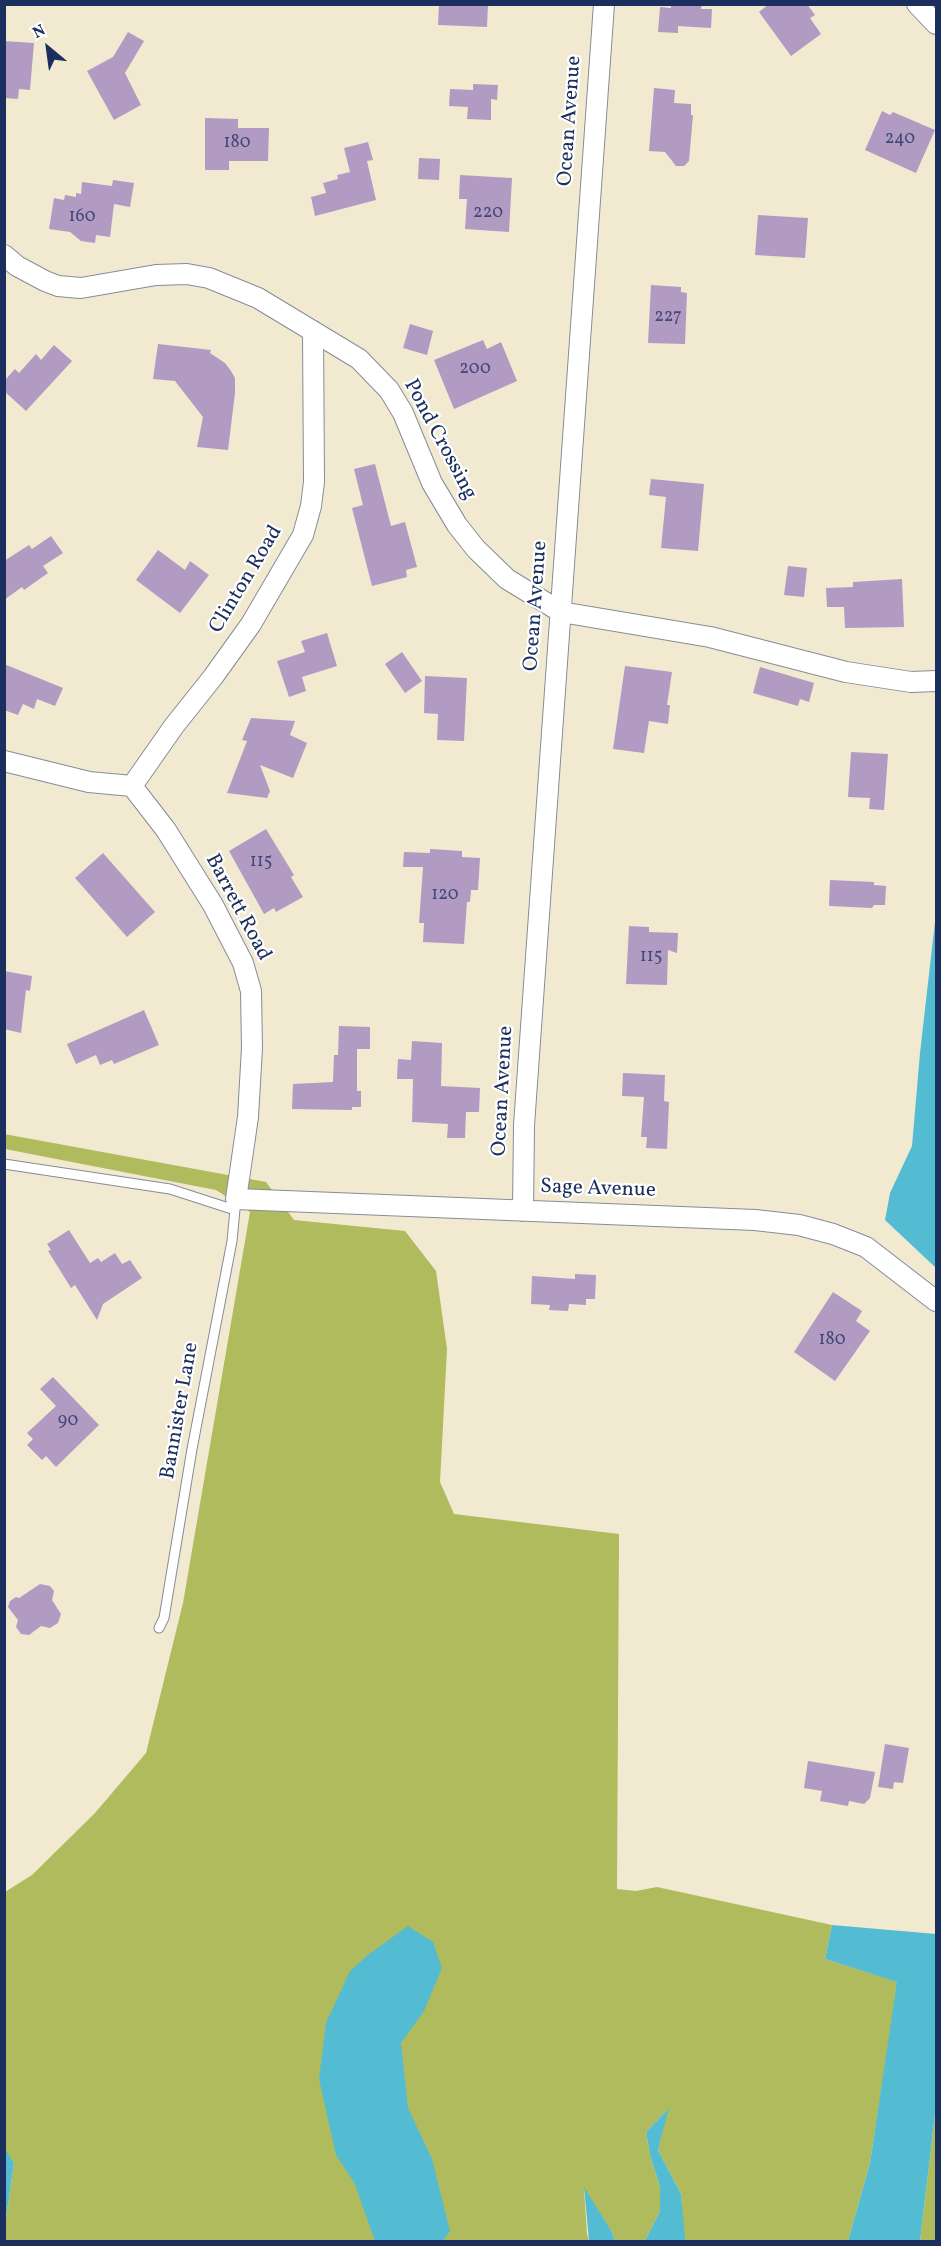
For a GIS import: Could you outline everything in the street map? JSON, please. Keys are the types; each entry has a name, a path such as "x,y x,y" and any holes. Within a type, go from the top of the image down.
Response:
{"street":[{"name":"Ocean Avenue","path":"523,1211 524,1125 604,4"},
{"path":"917,4 936,24"},
{"name":"Pond Crossing","path":"4,255 17,266 58,286 81,288 156,275 187,274 209,278 258,298 359,359 389,390 403,413 432,483 457,525 476,549 507,579 561,612 710,637 846,672 911,682 936,681"},
{"name":"Clinton Road","path":"132,786 251,624 303,535 311,506 314,482 313,331"},
{"path":"4,761 89,782 132,786"},
{"name":"Barrett Road","path":"132,786 166,830 213,905 243,963 250,991 252,1048 248,1117 236,1205"},
{"name":"Sage Avenue","path":"236,1205 523,1211 755,1220 799,1225 833,1234 866,1247 936,1301"}],"lane":[{"path":"4,1164 170,1189 236,1205"},
{"name":"Bannister Lane","path":"159,1628 165,1618 192,1449 232,1241 236,1205"}],"green space":[{"path":"4,1134 266,1182 294,1220 405,1231 436,1271 447,1349 440,1482 454,1514 619,1534 617,1889 636,1891 657,1887 832,1925 825,1959 898,1982 870,2163 848,2241 684,2241 681,2194 658,2150 668,2109 646,2132 660,2187 660,2211 645,2241 615,2241 612,2232 584,2189 589,2241 5,2241 5,2225 14,2163 4,2149 5,1892 32,1875 95,1813 146,1753 183,1603 250,1212 216,1190 5,1149"},
{"path":"936,2106 936,2241 920,2241"}],"water":[{"path":"936,913 936,1268 885,1220 890,1193 912,1146"},
{"path":"832,1925 936,1934 936,2106 920,2241 848,2241 870,2163 897,1982 825,1959"},
{"path":"408,1926 433,1942 442,1968 424,2011 401,2043 408,2108 432,2159 450,2231 443,2241 375,2241 354,2182 336,2155 319,2079 326,2023 350,1971"},
{"path":"669,2108 658,2150 681,2194 685,2238 684,2241 645,2241 660,2211 660,2187 646,2132"},
{"path":"5,2149 14,2163 5,2225"},
{"path":"584,2187 612,2232 615,2241 589,2241"}],"building":[{"path":"439,4 488,4 487,27 438,25"},
{"path":"671,4 702,4 701,9 712,9 711,28 678,26 678,33 658,32 660,7 671,8"},
{"path":"769,4 807,4 815,15 810,18 821,34 791,56 759,12"},
{"path":"128,32 144,41 125,73 141,105 114,120 87,71 113,57"},
{"path":"4,41 34,43 30,90 19,89 18,99 4,98"},
{"path":"473,84 498,85 497,100 491,99 491,120 467,119 468,107 449,106 450,89 473,90"},
{"path":"654,88 675,90 674,103 691,104 691,115 693,115 689,161 684,166 676,166 665,152 649,151"},
{"path":"882,111 890,115 893,112 935,130 916,173 865,150"},
{"path":"205,118 238,119 238,128 269,128 268,161 229,161 229,170 205,170"},
{"path":"368,142 373,160 367,161 376,200 315,216 311,197 326,193 323,183 338,179 337,175 350,172 344,148"},
{"path":"419,158 440,159 439,180 418,179"},
{"path":"460,175 512,178 509,232 465,229 467,199 459,199"},
{"path":"113,180 134,183 130,207 114,204 110,237 96,235 95,243 81,241 70,232 49,229 54,198 64,200 65,195 76,197 76,193 81,194 82,182 112,186"},
{"path":"758,215 808,218 805,258 755,255"},
{"path":"651,285 681,287 681,292 687,293 685,344 648,343"},
{"path":"410,324 433,331 427,355 403,348"},
{"path":"483,340 487,349 501,342 517,381 454,409 434,360"},
{"path":"158,344 211,350 210,353 225,363 231,371 235,378 235,393 228,450 197,447 203,417 175,381 153,379"},
{"path":"54,345 72,361 26,411 4,391 4,381 15,369 19,373 36,354 41,360"},
{"path":"375,464 391,526 405,522 417,567 406,570 407,577 372,586 352,508 363,505 354,469"},
{"path":"651,479 704,484 698,551 661,548 666,497 649,495"},
{"path":"51,536 63,553 43,566 48,573 24,590 22,587 4,600 4,561 29,545 32,549"},
{"path":"158,550 185,570 190,561 209,575 180,613 136,580"},
{"path":"788,566 807,568 804,597 784,595"},
{"path":"902,579 904,627 845,628 844,607 827,607 826,588 853,587 853,582"},
{"path":"327,633 337,666 302,677 306,691 289,697 277,661 305,652 301,641"},
{"path":"402,652 422,681 405,693 385,664"},
{"path":"4,664 63,688 55,706 37,699 34,709 23,704 18,715 4,710"},
{"path":"625,666 672,672 667,705 670,705 668,724 649,721 644,753 613,749"},
{"path":"760,667 814,683 809,702 800,699 798,706 753,693"},
{"path":"425,676 467,678 464,741 437,740 438,714 424,713"},
{"path":"251,718 295,721 290,735 307,743 293,778 260,765 270,791 267,798 227,793 247,741 242,740"},
{"path":"851,752 888,754 884,810 869,809 870,798 848,797"},
{"path":"266,829 294,875 291,877 303,897 276,912 274,908 264,914 229,851"},
{"path":"430,849 462,851 462,857 480,858 478,890 471,890 470,902 467,902 464,944 423,942 424,923 419,923 423,867 403,867 404,852 430,853"},
{"path":"103,853 155,912 127,937 75,878"},
{"path":"830,880 874,882 874,885 886,886 885,905 874,905 872,908 829,906"},
{"path":"629,926 649,927 649,932 678,933 677,953 668,950 667,985 626,984"},
{"path":"4,971 32,976 30,991 26,990 21,1033 4,1029"},
{"path":"144,1010 159,1045 114,1064 112,1060 100,1065 96,1055 76,1064 67,1044"},
{"path":"339,1026 370,1027 370,1049 357,1049 357,1091 361,1091 361,1107 352,1107 352,1110 292,1109 293,1084 333,1082 334,1055 338,1055"},
{"path":"412,1041 442,1043 441,1086 480,1088 479,1112 466,1112 465,1138 447,1138 448,1124 412,1122 413,1079 397,1079 398,1059 411,1060"},
{"path":"623,1073 665,1075 664,1101 669,1102 667,1149 646,1148 647,1137 641,1137 644,1097 622,1096"},
{"path":"69,1230 90,1263 98,1258 101,1262 115,1253 122,1264 130,1260 142,1278 103,1304 97,1320 75,1285 71,1288 48,1251 51,1250 47,1244"},
{"path":"575,1274 596,1275 595,1299 586,1299 586,1305 569,1304 568,1311 549,1310 550,1305 531,1304 532,1276 575,1279"},
{"path":"833,1292 862,1311 856,1321 870,1331 835,1381 794,1352"},
{"path":"53,1377 99,1425 56,1467 46,1456 42,1460 27,1445 33,1439 27,1433 56,1406 40,1389"},
{"path":"40,1584 50,1586 54,1591 52,1600 61,1614 58,1623 50,1628 41,1626 29,1635 21,1634 16,1627 18,1620 8,1607 10,1601 16,1597 19,1598"},
{"path":"885,1744 909,1748 903,1783 894,1782 893,1789 878,1787"},
{"path":"808,1761 875,1772 870,1798 864,1804 849,1801 848,1806 820,1801 822,1791 804,1788"}]}
